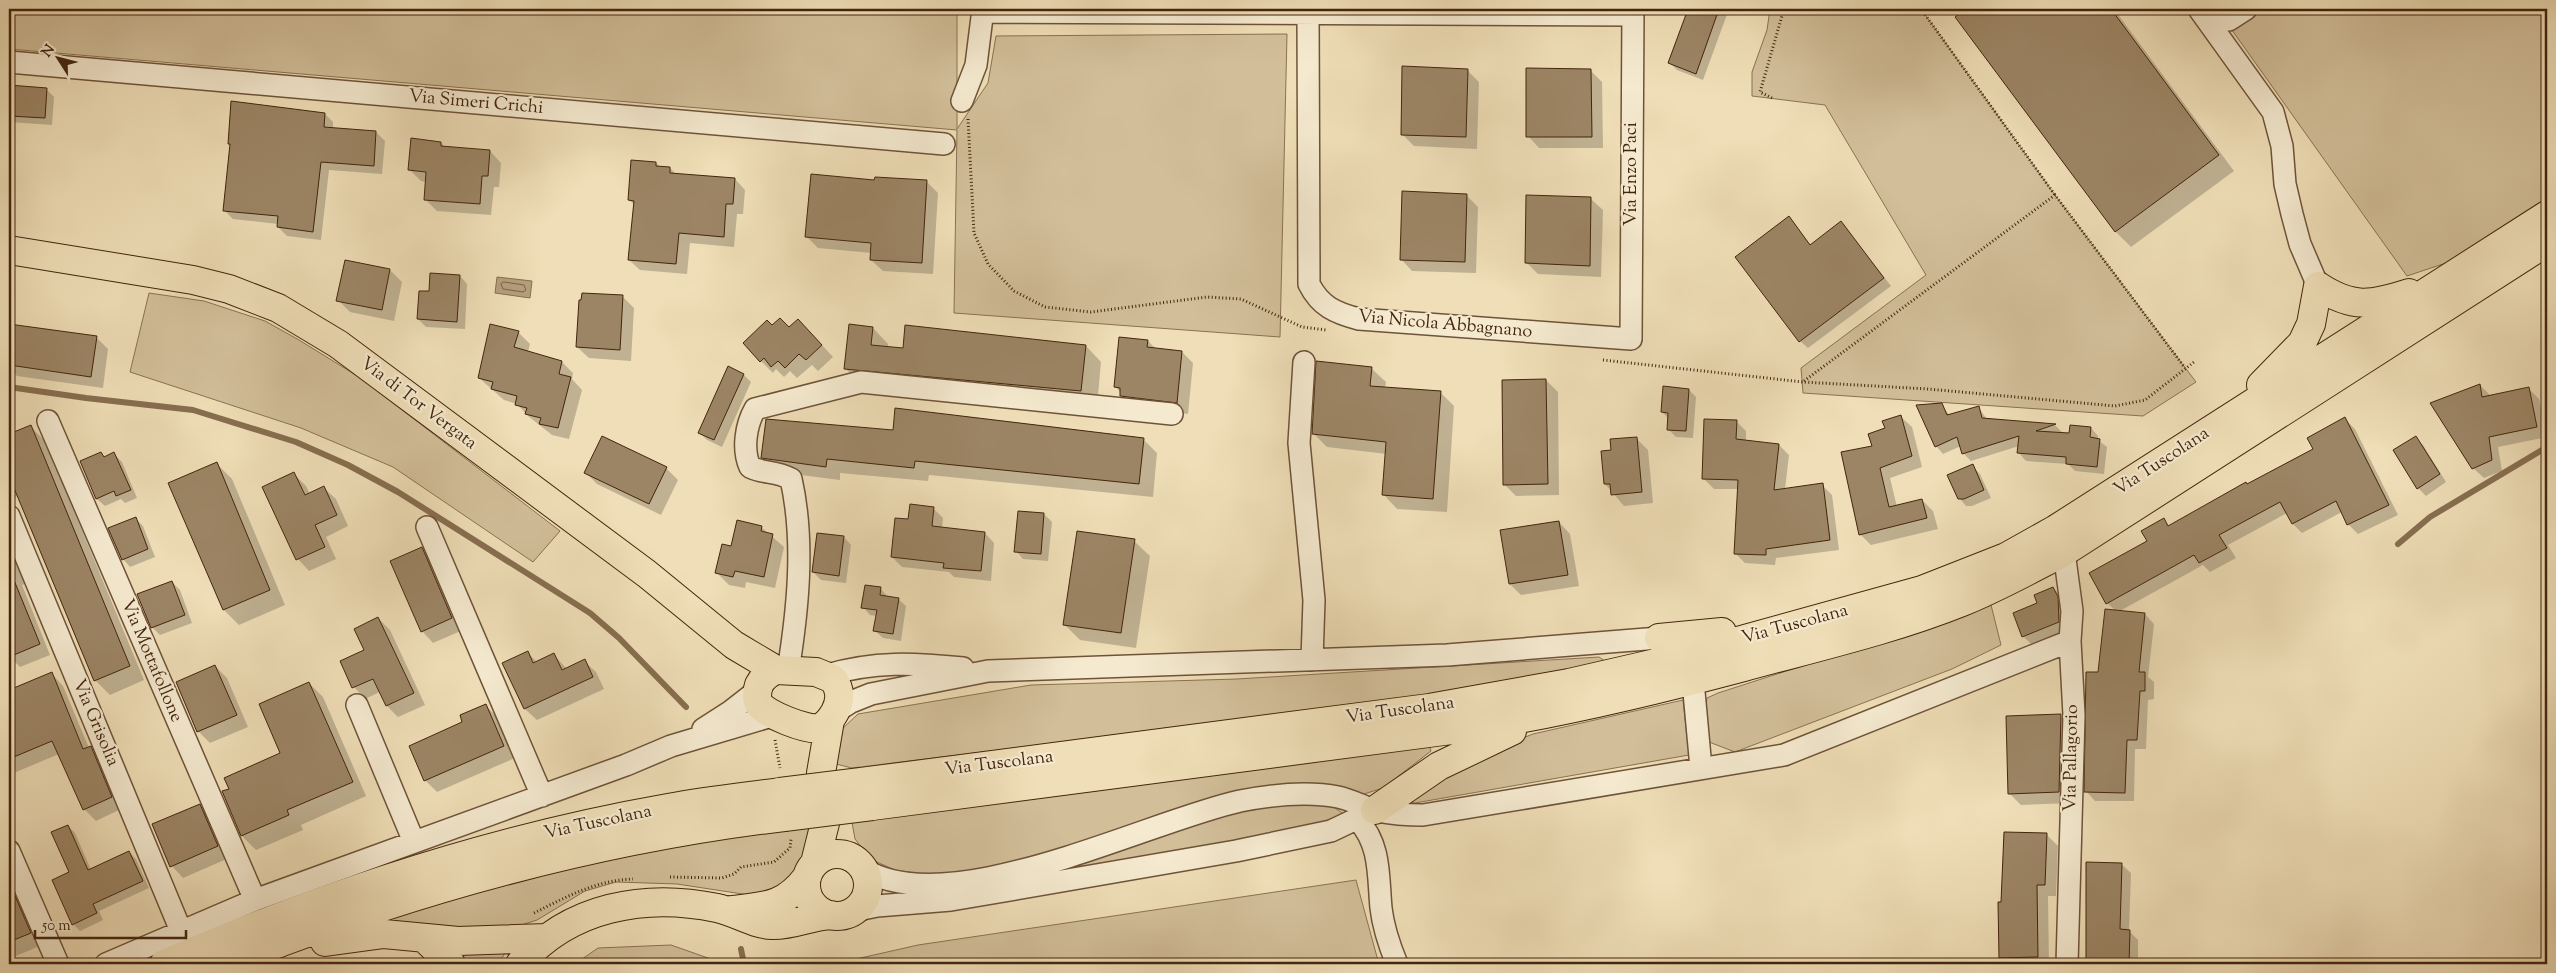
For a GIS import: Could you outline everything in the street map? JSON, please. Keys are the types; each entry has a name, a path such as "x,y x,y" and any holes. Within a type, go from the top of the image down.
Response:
{"main road":[{"name":"Via Tuscolana","path":"866,794 1195,740 1484,699 1636,668 1922,590 2006,557 2074,518 2547,215"},
{"name":"Via Tuscolana","path":"164,964 215,942 296,912 493,848 642,812 784,804 1450,730 1549,714 1693,681 1826,645 1929,614 1997,586 2064,552 2547,242"},
{"name":"Via di Tor Vergata","path":"9,250 193,280 252,296 297,317 346,350 647,574 734,645 770,679"},
{"path":"2318,286 2344,301 2364,304 2392,298 2448,279"},
{"path":"2318,286 2336,350 2337,377"},
{"path":"2246,408 2269,375 2302,344 2310,324 2318,286"},
{"path":"1660,638 1810,620"},
{"path":"821,773 809,748 760,705 757,699 770,679 827,675 838,686 840,696 832,716 821,773 825,810 807,894 811,902 823,913 842,913"},
{"path":"1367,815 1425,775 1459,755 1549,714"},
{"path":"780,723 812,729 825,725 832,716"},
{"name":"Via Tuscolana","path":"225,964 440,889 517,866 784,804"},
{"path":"520,964 547,938 587,915 622,904 684,903 726,910 745,919 772,925 842,913 865,898 868,886 858,863 825,810"},
{"path":"726,910 780,902 798,890 811,870 830,855 846,856 858,863"},
{"path":"262,950 370,935 399,934 425,939 478,941 547,938"},
{"path":"425,939 451,964"}],"street":[{"path":"2199,9 2273,112 2282,146 2285,184 2294,222 2318,286"},
{"path":"2221,9 2229,20 2246,9"},
{"path":"962,100 976,65 983,10 1633,12"},
{"name":"Via Nicola Abbagnano","path":"1308,11 1309,284 1315,297 1326,307 1358,319 1631,339"},
{"name":"Via Enzo Paci","path":"1631,339 1633,12"},
{"name":"Via Simeri Crichi","path":"9,62 944,144"},
{"path":"1304,362 1299,443 1314,600 1312,660"},
{"path":"671,746 718,720 770,679 795,629 798,584 796,501 791,479 778,472 756,470 750,467 746,459 747,423 755,408 861,382 1172,414"},
{"name":"Via Mottafollone","path":"48,421 255,900"},
{"name":"Via Grisolia","path":"9,516 181,931"},
{"path":"426,527 542,796"},
{"name":"Via Pallagorio","path":"2064,552 2072,611 2070,641 2074,715 2067,964"},
{"path":"827,675 858,666 897,663 988,671 1448,655 1660,638"},
{"path":"842,913 877,906 951,900 1236,851 1326,832 1367,815 1446,812 1784,755 2070,641"},
{"path":"832,716 851,702 871,694 988,671"},
{"path":"1693,681 1701,768"},
{"path":"357,705 414,842"},
{"path":"106,964 255,900 542,796 671,746 716,732 780,723"},
{"path":"858,863 875,876 902,882 937,884 967,882 1041,865 1195,814 1249,800 1319,795 1345,799 1367,815"},
{"path":"1367,815 1368,830 1378,858 1382,910 1397,964"},
{"path":"9,850 58,964"}],"path":[{"path":"1772,98 1760,92 1784,9"},
{"path":"1921,9 2055,194 2185,368"},
{"path":"1803,382 2055,194"},
{"path":"666,877 722,878 734,874 741,868 774,862 790,848 784,804 780,723"},
{"path":"532,915 580,890 618,879 637,878"}],"shaded area":[{"path":"9,9 957,9 957,129 988,83 996,36 1287,34 1280,337 954,313 957,130 9,49"},
{"path":"1770,9 1921,9 2055,195 2196,382 2143,416 1803,393 1801,368 1926,275 1825,105 1752,96 1752,72 1767,30"},
{"path":"2217,9 2547,9 2547,199 2455,260 2407,276"},
{"path":"149,293 204,301 265,321 299,340 359,377 560,531 533,562 393,467 301,428 130,372"},
{"path":"1991,605 2001,645 1952,669 1735,752 1709,742 1704,718 1707,698"},
{"path":"1599,657 1605,661 1465,693 852,768 836,764 841,730 858,714 1031,685 1237,679"},
{"path":"1683,700 1689,755 1415,803 1403,802 1470,759 1533,734"},
{"path":"1429,745 1431,751 1383,788 1364,794 1335,788 1024,865 943,877 895,870 870,859 855,839 851,817"},
{"path":"1295,804 1329,804 1344,814 1306,828 1041,876 1108,855 1197,821 1233,811"},
{"path":"812,823 805,856 788,883 762,897 677,884 616,882 585,891 537,920 509,929 473,932 380,923 474,889 567,864"},
{"path":"1356,880 1377,957 1382,964 834,964 918,945"},
{"path":"671,945 725,964 575,964 598,948"},
{"path":"459,950 504,950 504,955 497,964 464,964"}],"water":[{"path":"497,277 532,281 530,298 495,293"}],"building":[{"path":"1688,9 1719,9 1696,74 1668,63"},
{"path":"1966,9 2111,9 2219,155 2115,232 1955,17"},
{"path":"1402,66 1468,69 1466,137 1401,135"},
{"path":"1526,68 1591,69 1592,137 1526,137"},
{"path":"9,85 47,88 45,118 9,116"},
{"path":"231,101 325,113 324,127 376,131 374,166 321,162 313,232 277,227 278,216 223,211 230,144 228,144"},
{"path":"411,138 441,142 441,146 490,150 488,176 482,176 480,204 424,200 426,172 408,170"},
{"path":"631,160 656,162 656,166 670,167 670,173 735,178 733,204 726,204 724,237 679,233 676,264 628,260 634,201 628,200"},
{"path":"811,174 874,180 875,177 927,180 922,263 870,260 871,243 805,237"},
{"path":"1402,191 1467,194 1465,262 1400,260"},
{"path":"1526,195 1591,197 1590,266 1525,263"},
{"path":"1789,216 1810,245 1841,221 1884,278 1799,342 1735,257"},
{"path":"345,260 390,269 382,310 336,301"},
{"path":"430,273 460,275 457,322 417,319 419,291 429,291"},
{"path":"582,293 623,295 620,350 576,347 579,300 581,300"},
{"path":"780,318 789,327 798,319 822,345 806,360 799,354 785,368 778,361 771,367 764,358 760,362 743,343 767,320 772,325"},
{"path":"9,324 97,336 91,377 9,365"},
{"path":"490,324 519,331 514,347 562,361 559,374 571,377 558,428 539,424 541,418 525,414 527,408 515,405 517,396 491,389 493,382 478,378"},
{"path":"849,324 873,327 871,345 903,348 905,325 1086,345 1081,391 844,369"},
{"path":"1119,337 1148,340 1147,347 1182,351 1177,403 1120,396 1120,388 1114,387"},
{"path":"1316,361 1372,367 1370,386 1441,391 1433,499 1382,495 1386,442 1312,434"},
{"path":"728,366 744,374 714,440 698,433"},
{"path":"1546,379 1548,484 1503,485 1502,380"},
{"path":"2480,384 2482,397 2529,387 2537,427 2489,437 2492,460 2472,469 2430,403"},
{"path":"1663,386 1689,389 1686,431 1667,430 1668,413 1661,412"},
{"path":"1942,403 1947,415 1979,406 1982,418 2056,424 2036,431 2069,433 2070,425 2091,427 2090,437 2100,439 2097,467 2066,464 2066,457 2017,453 2019,436 1962,454 1957,437 1935,447 1916,405"},
{"path":"895,408 1144,438 1139,484 915,461 914,468 827,459 826,467 761,458 766,419 893,430"},
{"path":"1901,415 1912,456 1880,468 1889,507 1922,499 1927,518 1859,535 1841,452 1872,446 1868,434 1885,428 1882,421"},
{"path":"2345,417 2389,505 2347,525 2336,501 2292,524 2280,502 2219,535 2227,548 2199,563 2194,555 2106,604 2089,573 2147,541 2141,531 2164,518 2168,526 2246,482 2247,484 2313,449 2307,438"},
{"path":"1704,419 1737,420 1736,439 1779,444 1774,490 1823,483 1830,540 1766,549 1766,555 1734,554 1738,480 1702,479"},
{"path":"31,425 130,666 94,681 9,476 9,434"},
{"path":"602,436 667,467 649,504 584,473"},
{"path":"2416,436 2440,474 2417,489 2393,450"},
{"path":"1637,437 1642,492 1611,495 1610,484 1604,484 1601,451 1611,450 1610,439"},
{"path":"101,452 104,457 114,452 131,490 116,496 114,491 96,499 80,461"},
{"path":"217,462 270,590 223,610 168,483"},
{"path":"1973,464 1984,490 1964,499 1958,499 1947,475"},
{"path":"294,472 305,495 324,486 337,515 315,525 325,547 296,560 262,487"},
{"path":"910,504 934,507 932,526 985,532 981,571 943,568 944,563 891,557 895,518 908,519"},
{"path":"1018,511 1044,513 1041,554 1014,552"},
{"path":"136,517 148,549 122,560 108,528"},
{"path":"737,520 762,526 761,531 773,534 764,577 735,571 733,577 715,573 722,544 731,546"},
{"path":"1559,521 1568,575 1509,584 1500,530"},
{"path":"1077,531 1135,539 1121,633 1063,625"},
{"path":"817,533 844,536 839,576 812,572"},
{"path":"422,547 452,618 421,632 390,561"},
{"path":"9,568 40,644 9,657"},
{"path":"172,581 185,615 151,628 137,594"},
{"path":"865,585 881,587 880,595 899,598 893,634 873,631 877,610 861,608"},
{"path":"2053,587 2058,597 2059,622 2022,637 2013,613 2037,603 2034,595"},
{"path":"2105,609 2145,613 2139,672 2145,672 2145,691 2140,691 2137,740 2127,740 2125,793 2084,792 2086,672 2098,672"},
{"path":"378,617 414,693 386,706 373,679 352,688 340,661 364,650 354,629"},
{"path":"528,651 533,663 554,653 562,670 585,659 593,677 524,709 502,663"},
{"path":"215,665 237,715 197,732 176,682"},
{"path":"52,672 83,749 91,746 112,797 83,810 52,741 9,759 9,690"},
{"path":"309,682 353,782 287,810 289,815 241,836 222,791 229,789 224,778 280,753 259,704"},
{"path":"486,704 504,746 424,781 409,746 462,722 460,715"},
{"path":"2061,714 2059,792 2008,794 2006,716"},
{"path":"200,804 218,846 170,867 152,824"},
{"path":"68,825 88,870 129,851 143,881 93,904 97,913 72,925 52,880 69,872 51,832"},
{"path":"2004,832 2047,833 2045,885 2037,885 2038,957 1999,958 1998,902 2001,902"},
{"path":"2086,862 2122,863 2120,929 2130,930 2129,964 2086,964"},
{"path":"9,882 31,933 9,942"}],"waterway":[{"path":"9,387 193,410 296,442 348,465 398,492 590,613 619,638 686,707"},
{"path":"2398,544 2430,517 2547,447"},
{"path":"741,949 744,964"}]}
